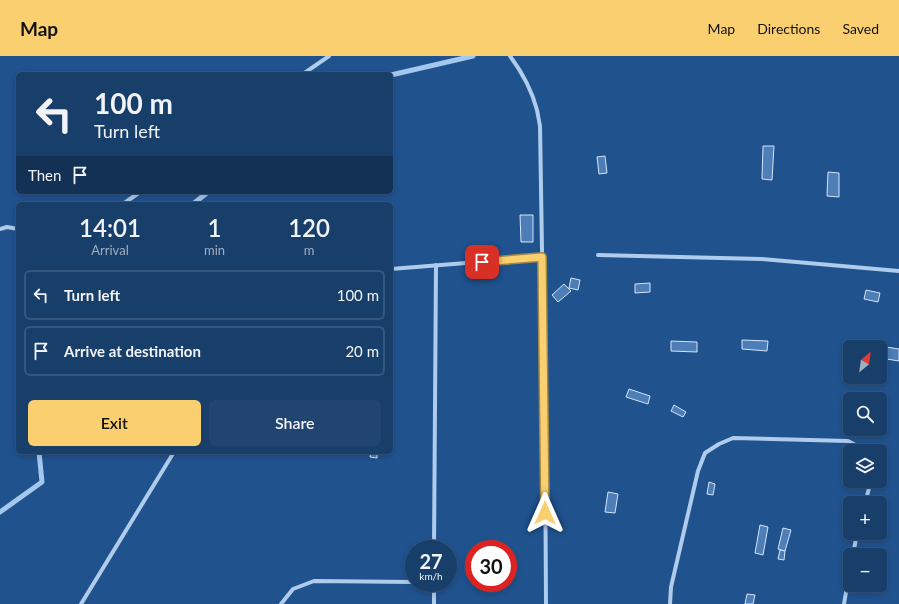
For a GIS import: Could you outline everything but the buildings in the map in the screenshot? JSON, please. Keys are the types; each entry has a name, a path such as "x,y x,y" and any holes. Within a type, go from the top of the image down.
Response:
{"street":[{"path":"306,72 329,56"},
{"path":"510,56 528,86 537,109 540,126 546,604"},
{"path":"126,202 137,194"},
{"path":"0,230 7,227 16,229"},
{"path":"598,255 761,259 899,271"},
{"path":"393,269 542,257"},
{"path":"434,540 436,266"},
{"path":"670,604 671,586 698,471 706,453 733,438 848,441 854,444"},
{"path":"82,604 173,454"},
{"path":"281,604 293,589 314,581 405,582"},
{"path":"434,592 434,604"},
{"path":"844,604 846,592"}],"waterway":[{"path":"393,75 473,56"},
{"path":"196,202 206,194"},
{"path":"0,512 42,482 39,454"}],"route":[{"path":"482,262 542,257 545,513"}]}
